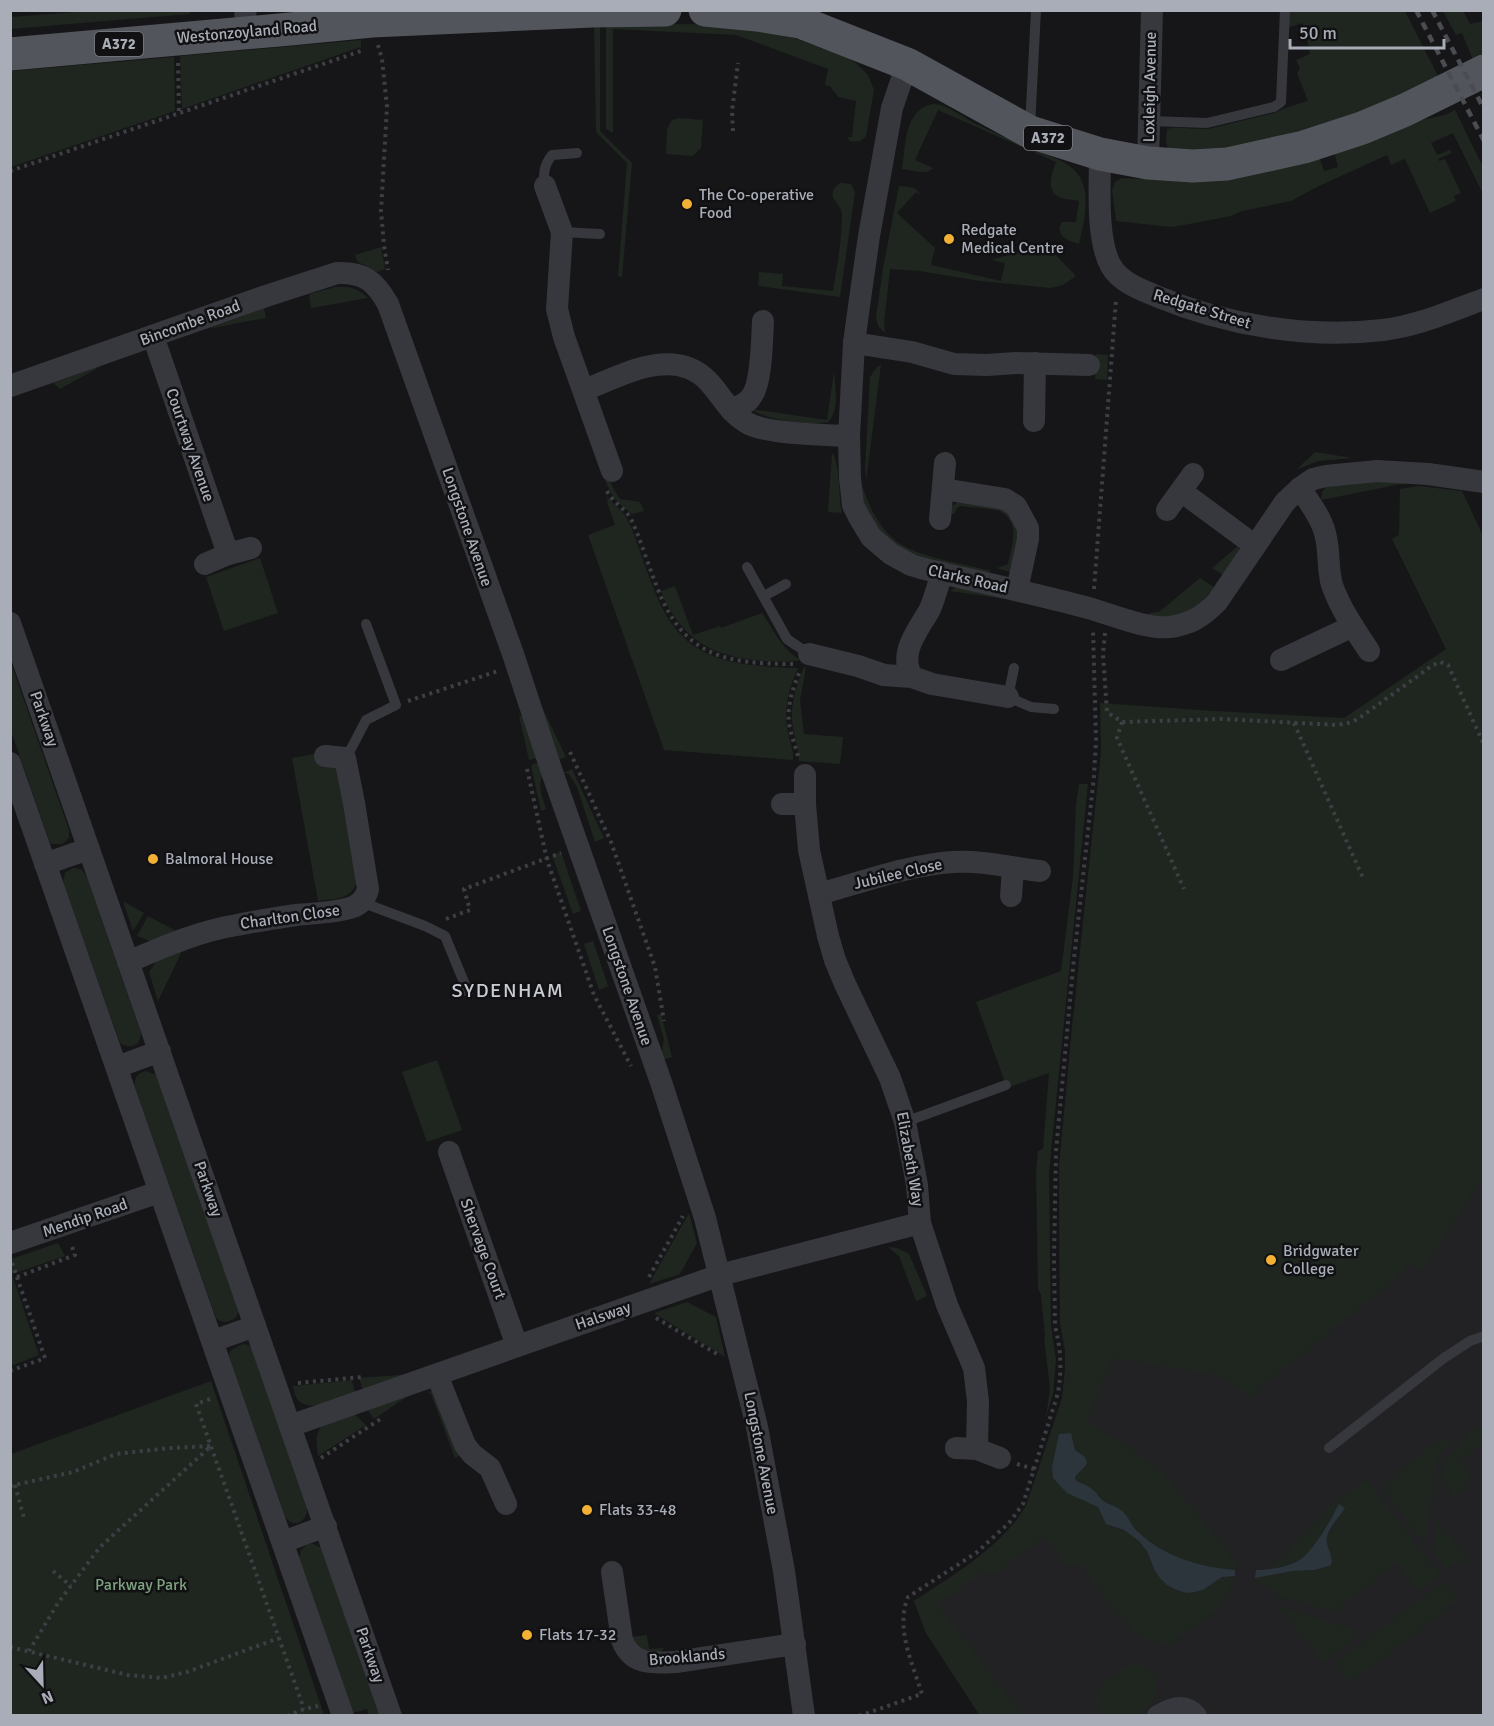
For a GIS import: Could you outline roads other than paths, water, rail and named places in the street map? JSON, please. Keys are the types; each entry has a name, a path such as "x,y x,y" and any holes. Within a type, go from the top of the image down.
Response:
{"main road":[{"name":"Westonzoyland Road","path":"10,54 178,38 246,22 379,36 515,12 665,10"},
{"name":"A372","path":"705,10 801,16 907,64 1030,132 1100,154 1148,163 1193,166 1227,164 1304,147 1362,128 1405,110 1484,71"}],"street":[{"name":"Loxleigh Avenue","path":"1148,163 1152,10"},
{"name":"Clarks Road","path":"907,64 892,108 866,256 855,343 849,436 850,491 853,505 871,537 891,554 911,565 1100,611 1149,626 1167,628 1192,622 1203,616 1217,602 1285,502 1313,480 1326,476 1377,471 1450,476 1484,482"},
{"name":"Redgate Street","path":"1100,154 1100,211 1107,260 1121,279 1152,295 1197,311 1246,323 1301,331 1364,332 1414,323 1484,299"},
{"path":"545,186 562,232 557,309 564,337 612,471"},
{"name":"Bincombe Road","path":"10,386 337,273 349,272 371,280"},
{"name":"Longstone Avenue","path":"371,280 381,291 388,304 517,665 697,1191 757,1427 795,1644 804,1716"},
{"path":"731,410 746,402 753,394 760,361 763,321"},
{"name":"Courtway Avenue","path":"153,336 228,554"},
{"path":"855,343 912,352 954,364 1089,364"},
{"path":"1034,421 1035,363"},
{"path":"584,390 648,366 680,365 698,373 731,410 751,425 796,432 849,436"},
{"path":"940,519 945,463"},
{"path":"1167,510 1187,482 1254,545"},
{"path":"1300,488 1326,534 1332,584 1353,626 1369,651"},
{"path":"943,489 1005,499 1017,506 1028,528 1028,539 1017,590"},
{"path":"205,564 228,554 251,548"},
{"path":"912,677 907,666 907,651 936,596 942,573"},
{"name":"Parkway","path":"10,623 391,1716"},
{"path":"1281,660 1353,626"},
{"path":"808,654 884,675 912,677 932,684 1008,697"},
{"name":"Charlton Close","path":"128,962 220,928 296,915 336,911 351,908 361,902 368,889 354,803 335,757"},
{"path":"10,763 340,1709"},
{"name":"Elizabeth Way","path":"805,775 809,850 828,936 835,960 890,1078 905,1122 920,1223 947,1305 974,1368 978,1410 966,1449 1000,1458"},
{"path":"782,804 805,804"},
{"path":"45,864 88,849"},
{"name":"Jubilee Close","path":"819,894 929,865 967,862 1040,871"},
{"path":"1011,896 1012,868"},
{"path":"117,1067 160,1051"},
{"name":"Shervage Court","path":"449,1151 517,1346"},
{"name":"Mendip Road","path":"10,1244 159,1191"},
{"name":"Halsway","path":"290,1426 720,1275 920,1223"},
{"path":"213,1341 255,1326"},
{"path":"437,1375 465,1445 472,1454 490,1468 506,1504"},
{"path":"283,1542 326,1526"},
{"name":"Brooklands","path":"612,1572 622,1640 626,1650 639,1660 658,1663 676,1662 795,1644"},
{"path":"1158,1716 1170,1708 1182,1707 1191,1710 1196,1716"}],"lane":[{"path":"1030,132 1036,10"},
{"path":"1149,122 1207,123 1274,107 1281,102 1285,10"},
{"path":"545,186 543,174 545,164 552,155 577,153"},
{"path":"562,232 600,234"},
{"path":"747,567 787,639 808,654"},
{"path":"764,596 786,584"},
{"path":"335,757 352,747 366,720 396,705 366,624"},
{"path":"1014,668 1008,697 1031,707 1054,709"},
{"path":"361,902 445,936 468,992"},
{"path":"905,1122 1006,1084"},
{"path":"1329,1448 1444,1358 1470,1341 1484,1336"}],"railway":[{"path":"1416,10 1484,141"},
{"path":"1432,10 1484,109"}],"place":[{"name":"The Co-operative Food","path":"687,204"},
{"name":"Redgate Medical Centre","path":"949,239"},
{"name":"Balmoral House","path":"153,859"},
{"name":"Bridgwater College","path":"1271,1260"},
{"name":"Flats 33-48","path":"587,1510"},
{"name":"Flats 17-32","path":"527,1635"}],"district":[{"name":"SYDENHAM","path":"508,990"}],"park label":[{"name":"Parkway Park","path":"141,1585"}]}
